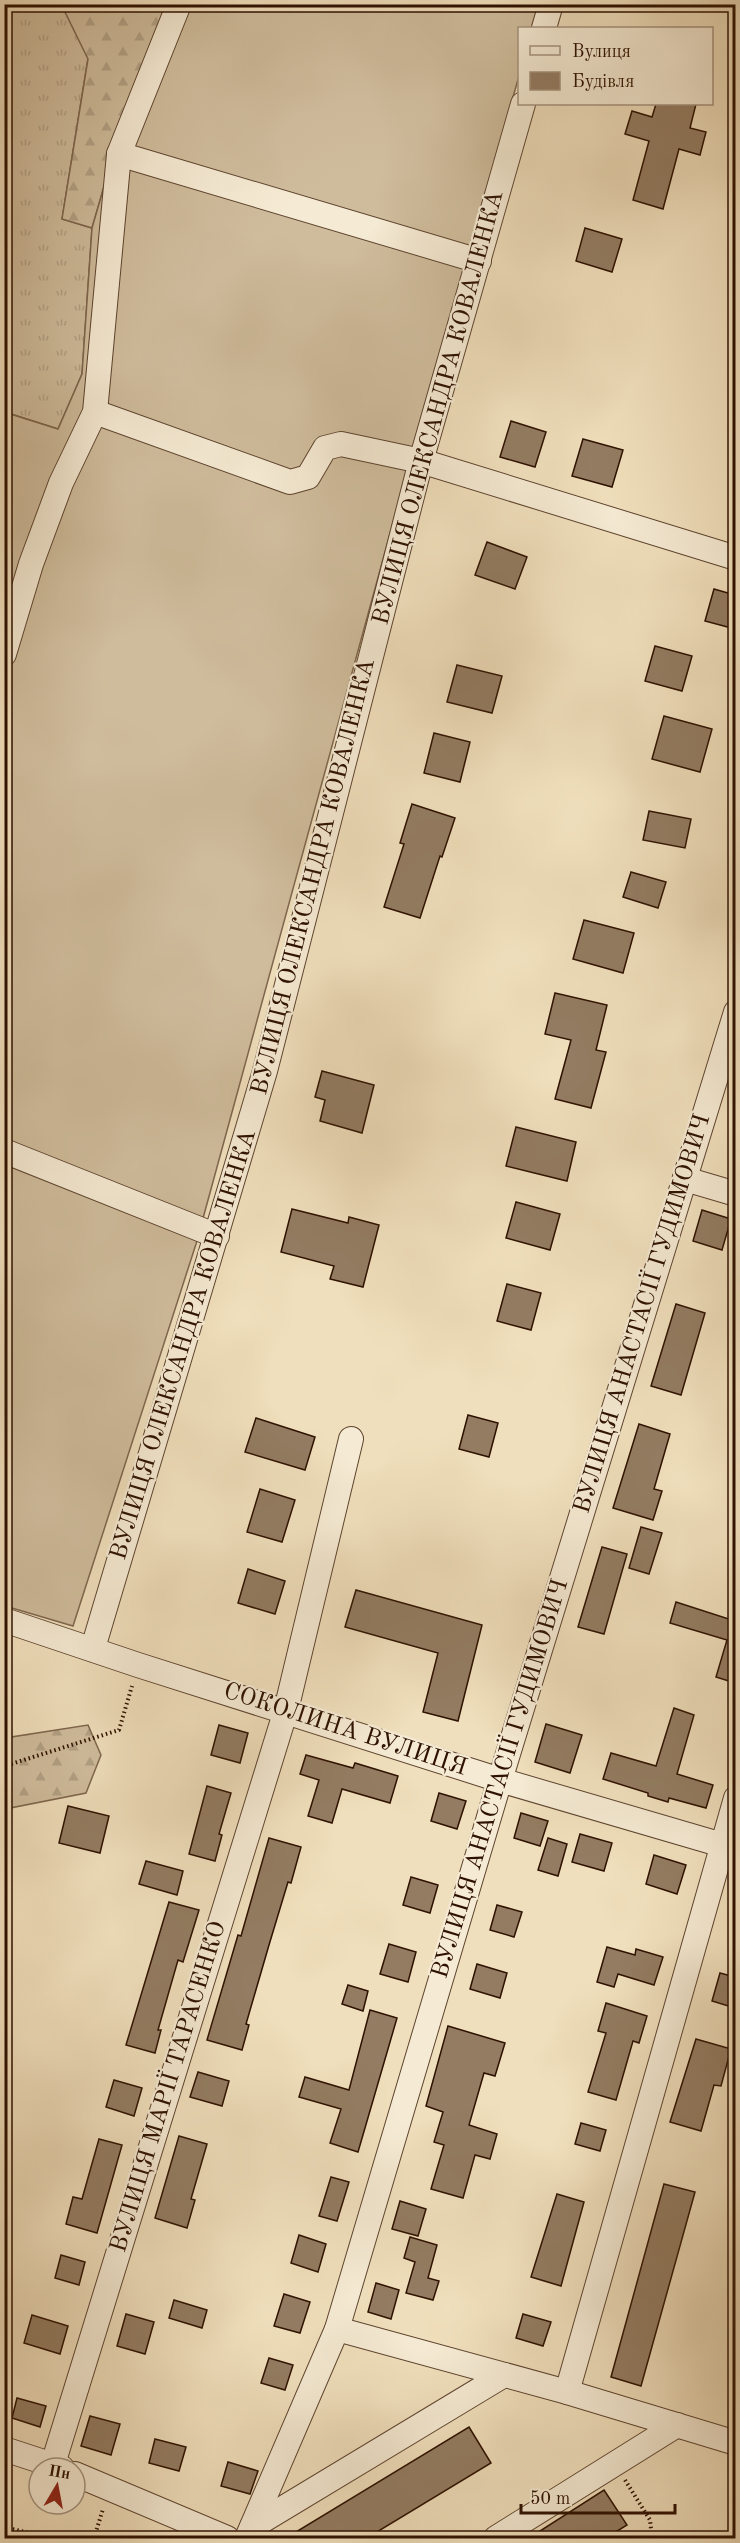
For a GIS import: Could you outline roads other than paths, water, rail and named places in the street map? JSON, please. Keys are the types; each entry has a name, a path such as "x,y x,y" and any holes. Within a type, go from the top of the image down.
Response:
{"street":[{"path":"4,654 31,564 61,483 95,412 119,154 179,4"},
{"path":"544,27 551,4"},
{"name":"ВУЛИЦЯ ОЛЕКСАНДРА КОВАЛЕНКА","path":"93,1648 265,1071 421,461 523,105"},
{"path":"119,154 479,261"},
{"path":"95,412 290,482 308,477 325,448 341,444 421,461 735,558"},
{"name":"ВУЛИЦЯ АНАСТАСІЇ ГУДИМОВИЧ","path":"250,2533 337,2329 500,1780 735,1012"},
{"path":"4,1151 217,1236"},
{"path":"685,1179 735,1194"},
{"name":"ВУЛИЦЯ МАРІЇ ТАРАСЕНКО","path":"60,2456 286,1710 351,1439"},
{"name":"СОКОЛИНА ВУЛИЦЯ","path":"4,1620 500,1780 728,1846"},
{"path":"567,2392 728,1846 735,1798"},
{"path":"337,2329 567,2392 735,2443"},
{"path":"250,2533 504,2375"},
{"path":"496,2538 677,2425"},
{"path":"4,2449 27,2456"},
{"path":"87,2479 227,2538"}]}
